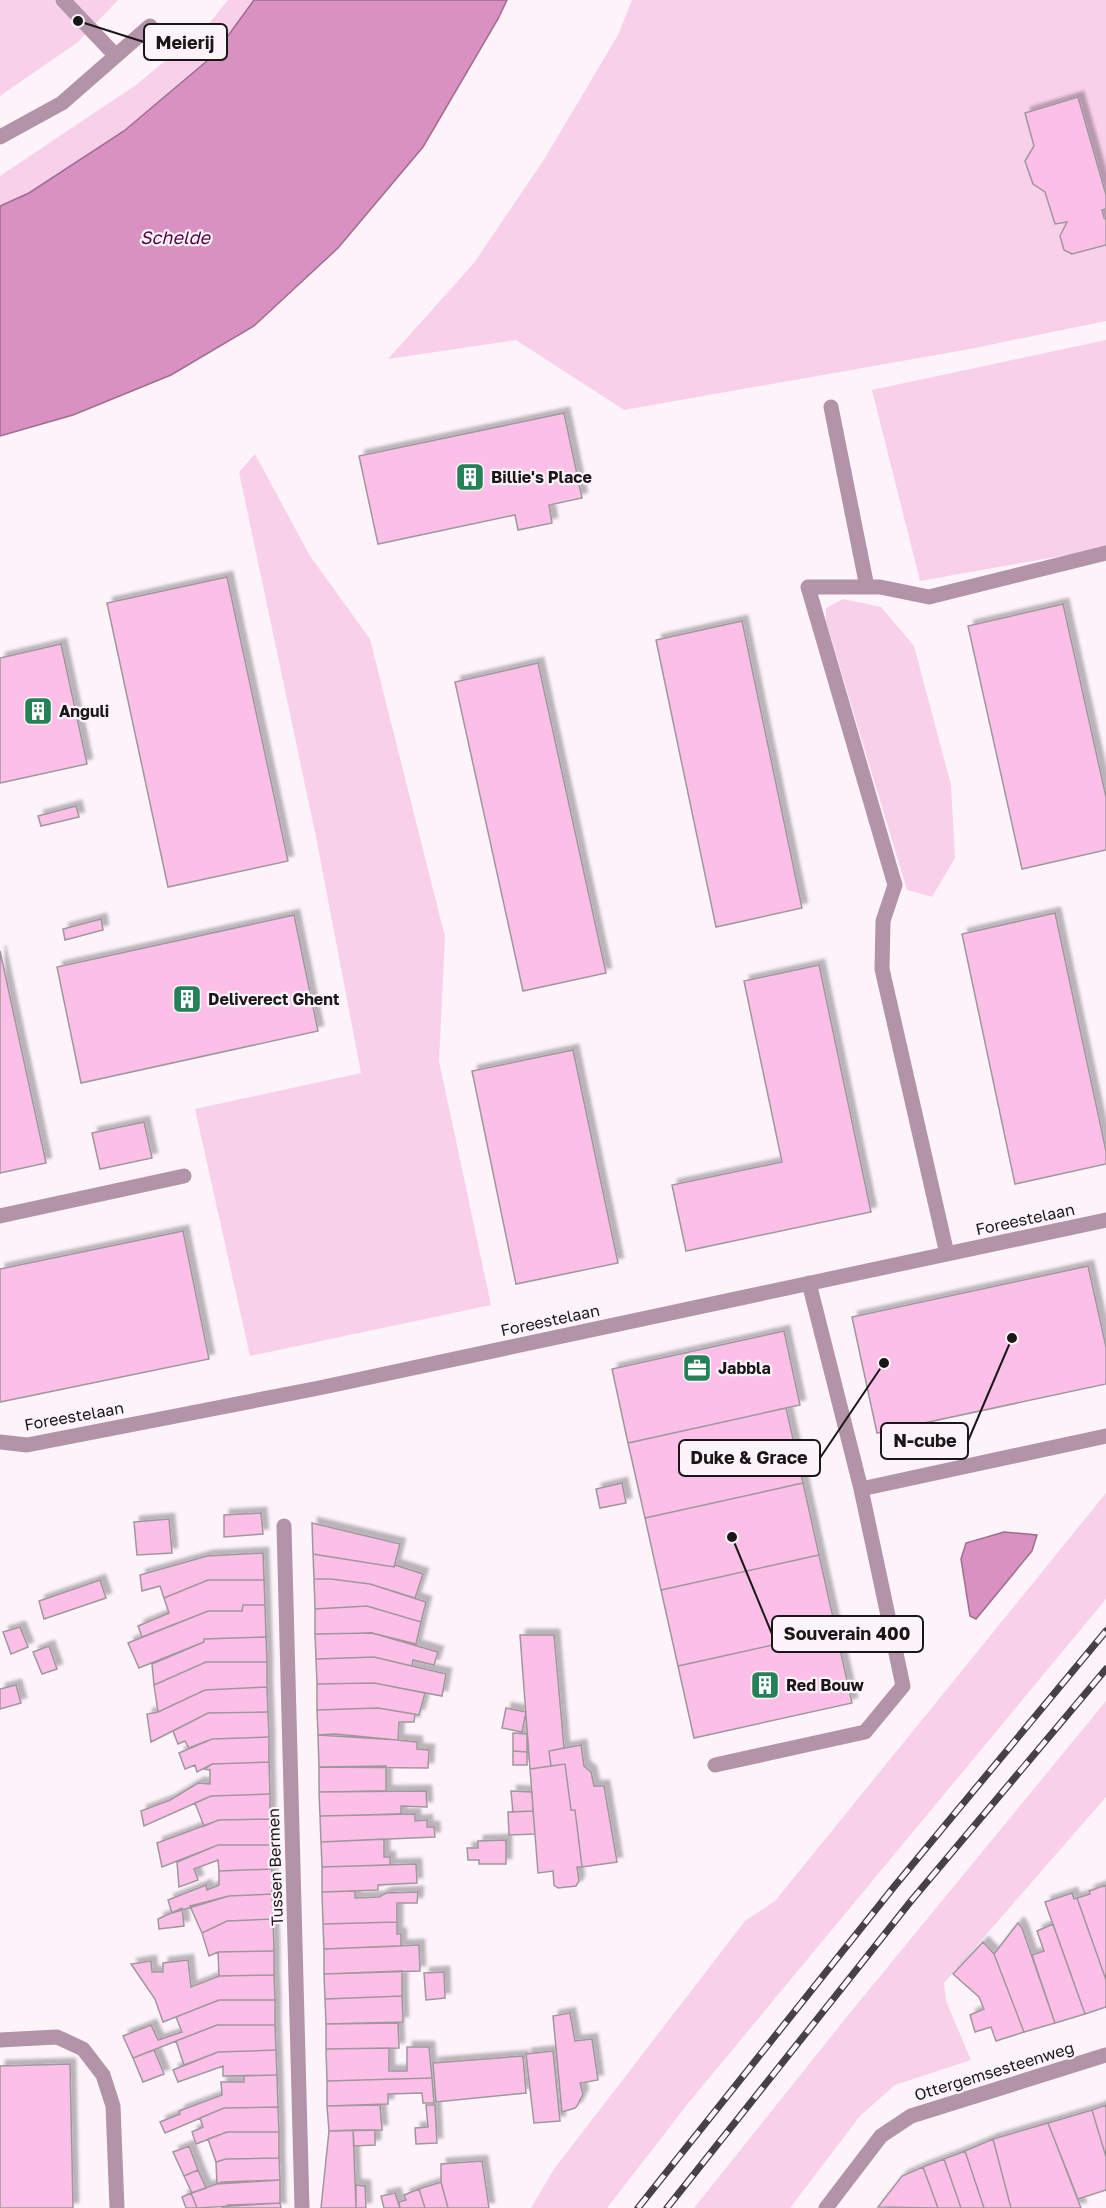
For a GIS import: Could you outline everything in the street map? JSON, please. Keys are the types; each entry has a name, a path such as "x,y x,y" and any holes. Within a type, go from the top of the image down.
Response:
{"street":[{"path":"63,0 116,55"},
{"path":"0,137 62,103 150,26"},
{"path":"831,407 867,587"},
{"path":"947,1254 882,969 883,921 895,885 808,587 880,587 929,597 1106,553"},
{"path":"0,1216 184,1176"},
{"name":"Foreestelaan","path":"0,1442 27,1445 296,1392 1106,1220"},
{"path":"715,1765 865,1732 903,1686 861,1488 809,1282"},
{"path":"861,1488 1106,1436"},
{"name":"Tussen Bermen","path":"284,1526 302,2208"},
{"path":"0,2040 57,2037 83,2049 104,2075 113,2106 117,2208"},
{"name":"Ottergemsesteenweg","path":"826,2208 881,2136 911,2116 1106,2055"}],"shaded area":[{"path":"0,0 118,0 78,42 0,96"},
{"path":"228,0 254,0 214,55 124,131 29,193 0,206 0,176 136,85 207,26"},
{"path":"632,0 1106,0 1106,321 970,349 624,410 516,340 388,359 474,263 545,158 618,35"},
{"path":"1106,340 1106,548 920,581 872,390"},
{"path":"255,454 310,556 370,639 445,937 439,1061 491,1305 250,1356 195,1109 361,1073 317,842 239,472"},
{"path":"843,599 881,607 914,646 951,785 955,858 932,897 907,890 826,621 826,608"},
{"path":"1106,1493 1106,1599 690,2101 607,2208 531,2208 554,2169 745,1921 775,1901"},
{"path":"1106,1701 1106,1797 944,1983 946,2001 971,2060 895,2085 860,2116 790,2208 694,2208 849,2014"}],"water":[{"name":"Schelde","path":"254,0 507,0 423,147 338,248 254,326 171,375 73,415 0,436 0,206 29,193 124,131 214,55"},
{"path":"1004,1532 1037,1535 1032,1551 976,1619 970,1616 961,1559 966,1543"}],"building":[{"path":"1078,97 1106,195 1106,209 1102,210 1106,219 1106,245 1072,254 1064,250 1060,236 1067,222 1055,224 1045,192 1033,184 1025,161 1034,146 1025,113"},
{"name":"Billie's Place","path":"564,413 582,498 549,505 552,523 518,530 515,515 378,544 359,456"},
{"path":"227,577 288,861 168,887 107,603"},
{"path":"1063,604 1106,797 1106,850 1022,869 968,626"},
{"path":"742,621 802,908 716,927 656,640"},
{"name":"Anguli","path":"61,644 87,764 0,783 0,658"},
{"path":"538,663 606,973 523,991 455,682"},
{"path":"76,806 79,817 41,826 38,816"},
{"path":"1055,913 1106,1151 1106,1164 1015,1184 962,934"},
{"name":"Deliverect Ghent","path":"294,915 318,1031 81,1083 57,967"},
{"path":"101,919 103,930 65,940 63,929"},
{"path":"0,951 46,1163 0,1173"},
{"path":"819,965 871,1212 686,1251 672,1185 782,1162 744,981"},
{"path":"573,1050 618,1263 516,1284 472,1071"},
{"path":"144,1122 152,1158 100,1169 92,1133"},
{"path":"183,1231 209,1359 0,1402 0,1269"},
{"path":"1088,1266 1106,1347 1106,1384 877,1433 852,1317"},
{"path":"784,1331 800,1405 628,1443 612,1369"},
{"path":"786,1408 803,1483 645,1518 628,1443"},
{"path":"622,1483 626,1503 600,1508 596,1489"},
{"path":"803,1483 819,1555 661,1590 645,1518"},
{"path":"261,1513 263,1534 224,1537 224,1515"},
{"path":"169,1519 172,1553 137,1555 134,1522"},
{"path":"312,1523 400,1544 394,1567 313,1554"},
{"path":"263,1553 264,1580 208,1580 164,1598 160,1586 142,1591 140,1575 207,1556"},
{"path":"313,1554 394,1567 395,1565 423,1574 415,1598 370,1584 314,1579"},
{"path":"819,1555 836,1631 678,1666 661,1590"},
{"path":"314,1579 370,1584 426,1602 421,1622 367,1606 315,1609"},
{"path":"100,1580 106,1598 44,1619 39,1601"},
{"path":"208,1580 264,1580 265,1605 243,1605 242,1611 208,1611 142,1637 138,1626 169,1613 164,1598"},
{"path":"243,1605 265,1605 266,1637 204,1639 204,1642 139,1668 128,1643 208,1611 242,1611"},
{"path":"367,1606 421,1622 416,1644 372,1633 315,1634 315,1609"},
{"path":"20,1627 28,1647 11,1654 3,1632"},
{"name":"Red Bouw","path":"836,1631 852,1703 694,1738 678,1666"},
{"path":"372,1633 438,1652 434,1665 413,1660 412,1666 374,1657 316,1659 315,1634"},
{"path":"520,1635 554,1635 564,1748 549,1751 551,1766 530,1769"},
{"path":"266,1637 267,1662 206,1662 154,1685 152,1664 204,1642 204,1639"},
{"path":"49,1646 57,1669 42,1674 33,1652"},
{"path":"374,1657 446,1674 442,1696 374,1683 317,1684 316,1659"},
{"path":"206,1662 267,1662 267,1687 205,1690 158,1712 154,1685"},
{"path":"374,1683 425,1693 419,1715 378,1708 317,1710 317,1684"},
{"path":"16,1685 21,1703 0,1709 0,1689"},
{"path":"267,1687 268,1712 208,1713 151,1742 147,1714 158,1712 205,1690"},
{"path":"378,1708 415,1714 414,1722 399,1722 398,1740 318,1735 317,1710"},
{"path":"506,1708 526,1712 522,1732 502,1728"},
{"path":"268,1712 269,1737 212,1739 189,1748 185,1741 178,1744 173,1731 208,1713"},
{"path":"513,1733 527,1734 527,1752 513,1751"},
{"path":"335,1734 417,1742 417,1749 429,1750 428,1768 319,1767 318,1735"},
{"path":"269,1737 269,1762 212,1764 197,1772 195,1765 185,1769 179,1753 212,1739"},
{"path":"581,1745 584,1766 591,1772 594,1786 604,1786 617,1862 582,1867 575,1810 571,1810 565,1764 551,1766 549,1751"},
{"path":"513,1751 527,1752 527,1765 513,1765"},
{"path":"269,1762 270,1794 211,1796 144,1826 141,1811 170,1800 198,1783 210,1784 210,1770 204,1769 212,1764"},
{"path":"565,1764 571,1810 575,1810 582,1867 577,1867 579,1881 576,1886 558,1888 554,1885 553,1871 538,1873 530,1769"},
{"path":"386,1766 386,1791 319,1792 319,1767"},
{"path":"426,1791 427,1807 401,1806 401,1814 320,1816 319,1792"},
{"path":"511,1791 532,1792 533,1811 513,1812"},
{"path":"270,1794 270,1819 219,1820 204,1826 195,1803 211,1796"},
{"path":"533,1811 535,1834 509,1835 508,1812"},
{"path":"415,1814 415,1821 427,1820 427,1827 434,1827 435,1837 321,1842 320,1816"},
{"path":"270,1819 271,1845 218,1845 162,1867 157,1843 219,1820"},
{"path":"384,1839 384,1857 390,1857 390,1865 322,1867 321,1842"},
{"path":"506,1840 506,1864 479,1864 479,1860 468,1860 467,1848 478,1848 478,1841"},
{"path":"218,1845 271,1845 272,1869 219,1871 218,1860 194,1869 198,1880 179,1887 177,1862"},
{"path":"416,1864 417,1883 378,1885 378,1890 322,1892 322,1867"},
{"path":"272,1869 272,1894 229,1896 172,1913 168,1900 206,1885 207,1890 219,1885 219,1871"},
{"path":"1106,1885 1106,1980 1077,1898"},
{"path":"355,1891 355,1898 379,1897 386,1893 418,1892 417,1903 397,1903 397,1922 323,1924 322,1892"},
{"path":"1072,1893 1074,1899 1077,1898 1106,1980 1106,2007 1085,2014 1045,1902"},
{"path":"272,1894 273,1919 227,1921 202,1933 190,1906 229,1896"},
{"path":"182,1908 184,1926 159,1929 158,1919"},
{"path":"273,1919 274,1951 218,1952 209,1956 202,1933 227,1921"},
{"path":"397,1922 397,1934 401,1934 401,1946 324,1949 323,1924"},
{"path":"1018,1923 1022,1928 1055,2023 1024,2032 994,1954"},
{"path":"1053,1924 1085,2014 1055,2023 1032,1955 1044,1951 1037,1931"},
{"path":"983,1942 994,1954 1024,2032 996,2041 991,2027 975,2032 970,2015 984,2009 979,1997 953,1974"},
{"path":"419,1945 420,1971 324,1974 324,1949"},
{"path":"274,1951 274,1975 219,1976 218,1952"},
{"path":"188,1960 191,1987 219,1976 274,1975 275,2000 219,2000 163,2022 155,1999 131,1964 151,1961 152,1972 163,1972 163,1963"},
{"path":"402,1971 402,1996 325,1999 324,1974"},
{"path":"444,1972 445,1998 426,2000 424,1973"},
{"path":"402,1996 403,2022 326,2024 325,1999"},
{"path":"219,2000 275,2000 275,2025 217,2025 133,2058 123,2036 151,2025 158,2040 182,2032 176,2017"},
{"path":"570,2013 575,2041 592,2039 598,2080 580,2083 583,2094 577,2106 562,2112 553,2016"},
{"path":"398,2023 399,2048 326,2049 326,2024"},
{"path":"217,2025 275,2025 276,2050 218,2052 184,2065 176,2041"},
{"path":"407,2047 429,2047 432,2078 327,2081 326,2049 389,2048 389,2071 407,2071"},
{"path":"154,2050 164,2074 143,2082 133,2058"},
{"path":"276,2050 277,2075 223,2076 223,2066 178,2082 173,2070 218,2052"},
{"path":"553,2051 560,2121 534,2123 526,2054"},
{"path":"523,2056 526,2093 436,2102 433,2063"},
{"path":"70,2064 73,2208 0,2208 0,2066"},
{"path":"277,2075 278,2107 224,2108 165,2133 160,2122 180,2114 179,2111 222,2095 221,2082 244,2082 244,2076"},
{"path":"432,2078 434,2103 423,2103 422,2093 388,2094 388,2104 327,2106 327,2081"},
{"path":"380,2105 382,2130 329,2131 327,2106"},
{"path":"426,2105 435,2105 437,2143 416,2144 415,2128 428,2127"},
{"path":"1106,2105 1106,2157 1092,2110"},
{"path":"278,2107 279,2132 227,2132 196,2144 192,2132 203,2127 200,2118 224,2108"},
{"path":"1092,2110 1106,2157 1106,2190 1078,2199 1048,2123"},
{"path":"1048,2123 1081,2208 1011,2208 993,2139"},
{"path":"353,2130 375,2130 375,2145 354,2146"},
{"path":"353,2130 356,2208 321,2208 329,2131"},
{"path":"227,2132 279,2132 279,2158 226,2159 216,2162 208,2139"},
{"path":"993,2139 1011,2208 984,2208 965,2151"},
{"path":"189,2146 198,2170 184,2176 173,2152"},
{"path":"965,2151 984,2208 961,2208 944,2159"},
{"path":"279,2158 280,2180 217,2184 216,2162 226,2159"},
{"path":"944,2159 961,2208 938,2208 923,2167"},
{"path":"482,2161 489,2208 448,2208 441,2182 441,2164"},
{"path":"923,2167 938,2208 878,2207 902,2176"},
{"path":"198,2170 206,2188 192,2193 184,2176"},
{"path":"280,2180 280,2203 197,2208 191,2193 222,2182"},
{"path":"441,2182 448,2208 425,2208 419,2189"},
{"path":"356,2185 365,2186 366,2208 356,2208"},
{"path":"419,2189 425,2208 400,2208 399,2202 406,2200 404,2195"},
{"path":"191,2193 197,2208 186,2208 182,2197"},
{"path":"395,2193 400,2208 384,2208 381,2196"},
{"path":"280,2203 281,2208 222,2208 228,2205"}],"railway":[{"path":"638,2208 893,1888 1106,1631"},
{"path":"667,2208 911,1901 1106,1669"}],"place":[{"name":"Meierij","path":"78,21"},
{"name":"Billie's Place","path":"470,477"},
{"name":"Anguli","path":"38,711"},
{"name":"Deliverect Ghent","path":"187,999"},
{"name":"N-cube","path":"1012,1338"},
{"name":"Duke & Grace","path":"884,1363"},
{"name":"Jabbla","path":"697,1368"},
{"name":"Souverain 400","path":"732,1537"},
{"name":"Red Bouw","path":"765,1685"}]}
